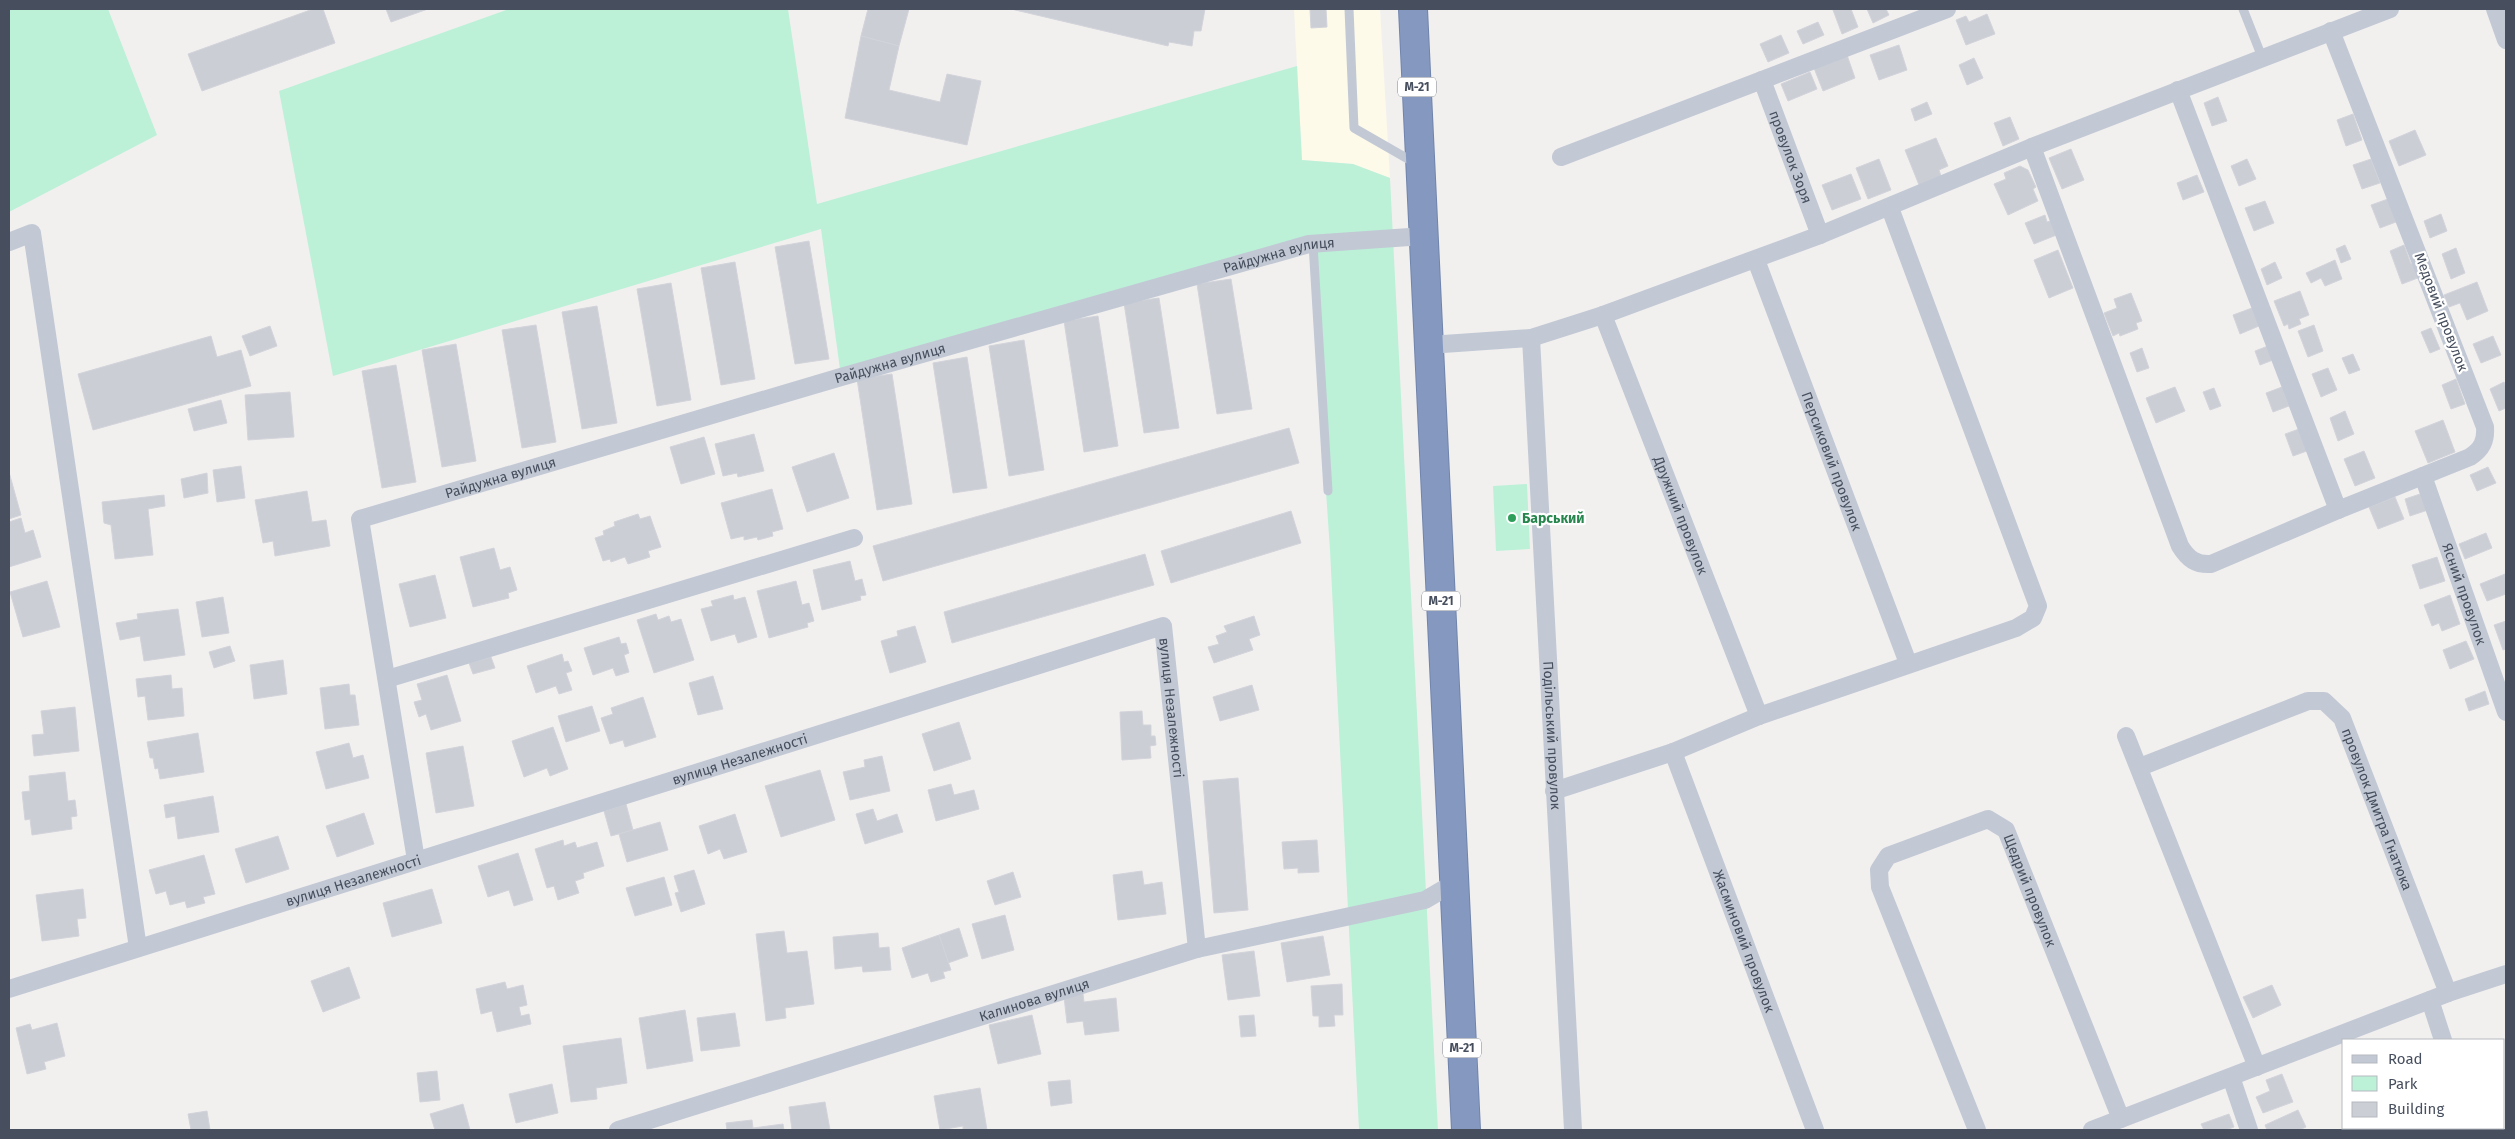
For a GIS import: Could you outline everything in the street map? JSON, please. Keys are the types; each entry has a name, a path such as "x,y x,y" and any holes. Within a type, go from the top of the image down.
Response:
{"highway":[{"name":"М-21","path":"1414,9 1466,1130"}],"street":[{"path":"1561,157 1947,9"},
{"path":"1429,345 1531,338 1603,315 1756,260 1890,208 2032,147 2390,9"},
{"path":"2495,9 2506,40"},
{"name":"Медовий провулок","path":"2032,147 2177,537 2187,556 2195,562 2211,564 2470,457 2478,452 2484,444 2486,427 2331,31"},
{"name":"провулок Зоря","path":"1762,80 1820,235"},
{"path":"2178,90 2338,510"},
{"path":"1554,791 1673,752 1759,716 1908,663 2016,628 2033,618 2038,606 1890,208"},
{"path":"9,242 32,233 138,948"},
{"name":"Райдужна вулиця","path":"387,679 360,518 860,371 1313,244 1424,236"},
{"name":"Персиковий провулок","path":"1756,260 1908,663"},
{"name":"Дружний провулок","path":"1603,315 1759,716"},
{"name":"Подільський провулок","path":"1531,338 1573,1130"},
{"name":"Ясний провулок","path":"2423,476 2506,712"},
{"path":"416,860 387,679 854,538"},
{"name":"вулиця Незалежності","path":"9,989 1163,626 1197,949"},
{"name":"провулок Дмитра Гнатюка","path":"2140,767 2308,700 2324,701 2342,718 2448,994"},
{"path":"2126,736 2140,767 2257,1067"},
{"name":"Жасминовий провулок","path":"1673,752 1815,1130"},
{"name":"Щедрий провулок","path":"1977,1130 1880,887 1879,870 1888,856 1988,820 2006,830 2120,1119"},
{"name":"Калинова вулиця","path":"618,1130 1197,949 1425,900 1454,883"},
{"path":"2092,1130 2430,1000 2506,974"},
{"path":"2430,1000 2443,1039"},
{"path":"2231,1077 2249,1130"}],"lane":[{"path":"1350,9 1354,128 1421,166"},
{"path":"2243,9 2262,57"},
{"path":"1313,244 1328,491"}],"shaded area":[{"path":"1294,9 1380,9 1390,178 1353,164 1302,160"}],"green space":[{"path":"9,9 108,9 157,135 9,212"},
{"path":"509,9 788,9 817,204 1297,66 1302,160 1353,164 1390,178 1438,1130 1359,1130 1330,550 1309,244 841,377 821,229 333,376 279,91"},
{"name":"Барський","path":"1527,484 1530,549 1496,551 1493,486"}],"building":[{"path":"313,9 323,9 335,43 202,91 188,54"},
{"path":"386,9 428,9 391,22"},
{"path":"868,9 909,9 899,46 861,36"},
{"path":"1011,9 1205,9 1201,31 1194,31 1192,46 1169,42 1168,46"},
{"path":"1310,9 1326,9 1327,27 1311,28"},
{"path":"1851,9 1858,27 1842,34 1833,10"},
{"path":"1867,9 1886,9 1889,15 1873,23"},
{"path":"1987,14 1995,34 1966,45 1956,20 1966,16 1969,22"},
{"path":"1818,22 1824,35 1803,44 1797,31"},
{"path":"1781,35 1789,53 1768,62 1760,44"},
{"path":"861,36 899,46 889,90 940,102 947,74 981,81 967,145 845,118"},
{"path":"1899,45 1907,70 1879,80 1870,55"},
{"path":"1847,55 1855,78 1823,91 1814,68"},
{"path":"1974,58 1983,78 1967,85 1959,65"},
{"path":"1810,72 1817,89 1788,101 1781,84"},
{"path":"2218,97 2227,121 2212,126 2204,103"},
{"path":"1927,102 1932,114 1915,121 1911,109"},
{"path":"2353,114 2362,140 2346,146 2337,120"},
{"path":"2010,117 2019,139 2003,146 1994,123"},
{"path":"2415,130 2426,155 2399,166 2389,141"},
{"path":"1936,138 1948,166 1939,170 1941,176 1919,185 1905,150"},
{"path":"2071,149 2084,180 2062,189 2049,158"},
{"path":"1879,159 1891,190 1868,199 1856,168"},
{"path":"2247,159 2256,179 2239,186 2231,166"},
{"path":"2371,159 2380,183 2362,189 2353,165"},
{"path":"2020,166 2028,170 2036,187 2033,189 2038,201 2008,215 1994,184 2006,179 2004,173"},
{"path":"1851,174 1861,199 1832,210 1822,185"},
{"path":"2197,175 2204,192 2183,200 2177,183"},
{"path":"2388,199 2396,222 2380,228 2371,205"},
{"path":"2265,201 2274,223 2254,231 2245,208"},
{"path":"2441,214 2447,231 2430,238 2424,221"},
{"path":"2045,215 2047,222 2053,220 2059,234 2034,244 2025,223"},
{"path":"809,241 829,359 795,364 775,247"},
{"path":"2345,245 2351,259 2341,263 2336,249"},
{"path":"2404,245 2411,264 2418,261 2423,276 2402,284 2390,251"},
{"path":"2456,248 2465,273 2451,279 2442,254"},
{"path":"2058,250 2073,288 2049,298 2034,260"},
{"path":"2335,260 2342,279 2325,286 2321,278 2311,283 2306,273"},
{"path":"735,262 755,379 721,385 701,268"},
{"path":"2275,262 2282,278 2267,285 2261,269"},
{"path":"1231,279 1252,409 1217,414 1197,284"},
{"path":"2477,282 2488,311 2467,320 2460,303 2449,307 2444,295"},
{"path":"671,283 691,400 657,406 637,289"},
{"path":"2300,291 2309,315 2299,319 2301,324 2289,329 2288,324 2284,326 2274,301"},
{"path":"2131,293 2142,321 2136,323 2138,329 2120,336 2119,333 2113,336 2104,313 2117,308 2114,299"},
{"path":"1159,298 1179,428 1144,433 1124,303"},
{"path":"597,306 617,423 582,429 562,312"},
{"path":"2252,308 2259,326 2240,334 2233,315"},
{"path":"1098,316 1118,446 1084,452 1064,321"},
{"path":"536,325 556,442 522,448 502,330"},
{"path":"2314,325 2323,351 2308,357 2298,331"},
{"path":"270,326 277,346 250,356 242,336"},
{"path":"2431,328 2440,349 2430,353 2421,332"},
{"path":"211,336 217,357 241,350 251,386 93,430 78,374"},
{"path":"2493,336 2501,355 2481,363 2473,344"},
{"path":"1024,340 1044,470 1009,476 989,346"},
{"path":"456,344 476,461 442,467 422,350"},
{"path":"2268,346 2273,360 2260,365 2255,351"},
{"path":"2142,348 2149,368 2137,372 2130,353"},
{"path":"2353,354 2360,370 2349,374 2342,358"},
{"path":"967,357 987,488 953,493 933,363"},
{"path":"396,365 416,482 382,488 362,371"},
{"path":"2328,368 2337,390 2321,397 2312,374"},
{"path":"892,374 912,504 877,510 857,379"},
{"path":"2456,379 2465,404 2451,409 2442,385"},
{"path":"2504,382 2506,388 2506,408 2499,411 2490,389"},
{"path":"2175,387 2185,411 2156,423 2146,398"},
{"path":"2282,387 2289,406 2273,412 2266,393"},
{"path":"2214,388 2221,406 2210,410 2203,392"},
{"path":"290,392 294,437 248,440 245,395"},
{"path":"221,400 227,423 194,431 188,409"},
{"path":"2345,411 2354,434 2338,441 2330,418"},
{"path":"2443,420 2455,452 2428,463 2415,431"},
{"path":"1289,428 1299,463 883,581 873,546"},
{"path":"2299,429 2307,451 2293,456 2285,434"},
{"path":"754,434 764,471 738,477 737,473 723,476 715,444"},
{"path":"704,437 715,474 681,484 670,447"},
{"path":"2364,451 2375,478 2355,486 2344,459"},
{"path":"834,453 849,498 807,512 792,467"},
{"path":"241,466 245,498 217,502 213,470"},
{"path":"2488,467 2496,483 2477,491 2470,475"},
{"path":"9,472 21,515 9,519"},
{"path":"207,473 208,493 184,498 181,479"},
{"path":"772,489 783,529 772,532 773,536 758,540 757,537 744,540 744,536 731,539 721,503"},
{"path":"307,491 312,522 326,520 330,546 275,556 273,541 263,543 255,500"},
{"path":"2423,493 2428,510 2410,516 2405,499"},
{"path":"164,495 165,506 148,509 153,555 115,559 111,525 104,523 102,502"},
{"path":"2395,497 2404,519 2378,529 2369,507"},
{"path":"1291,511 1301,543 1171,583 1161,551"},
{"path":"638,514 640,519 650,516 661,547 648,551 650,557 628,564 625,557 611,562 610,559 603,561 595,538 604,535 603,531 615,526 614,522"},
{"path":"21,518 25,533 33,530 41,557 9,567 9,522"},
{"path":"2486,533 2492,548 2465,559 2459,544"},
{"path":"494,548 500,570 510,567 517,590 508,593 509,598 473,607 460,557"},
{"path":"1145,554 1154,585 952,643 944,612"},
{"path":"2437,557 2445,581 2420,589 2412,565"},
{"path":"850,561 855,581 862,579 866,595 860,596 861,600 822,610 813,570"},
{"path":"2505,574 2506,594 2487,601 2480,584"},
{"path":"435,575 446,618 410,627 399,584"},
{"path":"47,581 60,627 23,637 10,592"},
{"path":"796,581 802,605 809,603 814,621 807,623 808,627 769,638 757,591"},
{"path":"733,595 734,600 745,597 757,637 738,643 735,634 711,641 701,609 713,606 711,601"},
{"path":"2450,595 2460,624 2442,631 2439,623 2432,626 2424,605"},
{"path":"223,597 229,633 202,637 196,602"},
{"path":"178,609 185,655 144,661 140,636 120,640 116,623 138,619 137,614"},
{"path":"656,614 658,620 669,616 671,622 681,619 694,660 654,673 637,620"},
{"path":"1254,616 1260,635 1249,639 1253,650 1214,663 1208,647 1219,644 1216,636 1227,632 1224,626"},
{"path":"2506,621 2506,649 2503,650 2494,625"},
{"path":"915,626 926,662 890,673 881,641 898,636 897,631"},
{"path":"619,637 621,644 626,643 629,653 624,655 629,672 616,676 613,668 593,675 584,648"},
{"path":"2466,641 2474,659 2450,669 2443,650"},
{"path":"230,646 235,661 214,668 209,652"},
{"path":"562,654 564,662 568,661 572,671 566,673 572,690 559,694 556,686 536,693 527,666"},
{"path":"491,657 495,668 473,674 469,663"},
{"path":"283,660 287,694 254,699 250,665"},
{"path":"171,675 172,689 182,688 184,716 148,720 145,696 138,697 136,679"},
{"path":"447,675 461,721 431,730 426,714 419,717 414,702 422,700 417,684"},
{"path":"713,676 723,709 698,715 689,683"},
{"path":"349,684 350,695 355,695 359,725 325,729 320,688"},
{"path":"1252,685 1259,710 1220,721 1213,697"},
{"path":"2485,691 2489,704 2469,711 2465,699"},
{"path":"643,697 656,737 625,747 623,740 610,744 601,718 613,714 611,708"},
{"path":"592,706 600,731 566,742 558,716"},
{"path":"75,707 79,751 34,756 32,735 44,734 41,711"},
{"path":"1142,711 1143,725 1151,725 1151,736 1155,736 1156,745 1150,746 1151,758 1122,760 1120,712"},
{"path":"959,722 971,759 934,771 922,734"},
{"path":"553,727 568,769 550,776 547,768 524,777 512,741"},
{"path":"198,733 204,772 160,779 158,768 155,769 153,758 150,758 147,742"},
{"path":"349,743 353,758 363,755 369,778 326,789 316,752"},
{"path":"463,746 474,806 436,813 426,753"},
{"path":"882,756 890,791 850,800 843,772 865,767 864,760"},
{"path":"820,770 835,820 781,837 765,786"},
{"path":"65,772 68,801 75,800 77,816 71,817 72,829 32,835 30,819 25,820 22,792 30,791 29,776"},
{"path":"1238,778 1248,910 1214,913 1203,781"},
{"path":"951,784 954,795 974,790 979,809 936,821 928,790"},
{"path":"213,796 219,832 178,839 175,816 166,818 164,805"},
{"path":"626,804 633,830 611,836 604,811"},
{"path":"873,809 877,821 897,814 903,832 865,844 856,814"},
{"path":"364,813 374,844 337,857 326,826"},
{"path":"735,814 747,852 724,859 720,849 708,854 699,826"},
{"path":"660,822 668,850 627,862 619,834"},
{"path":"278,836 289,869 246,883 235,849"},
{"path":"563,840 564,846 575,842 577,848 597,842 604,866 583,873 584,878 575,881 579,893 558,900 554,886 547,888 535,849"},
{"path":"1317,840 1319,872 1298,873 1298,868 1284,869 1282,842"},
{"path":"518,853 533,900 514,906 509,890 488,897 478,866"},
{"path":"204,855 215,894 203,897 205,903 187,908 185,901 170,905 166,891 156,894 149,870"},
{"path":"694,870 705,904 681,912 675,893 679,892 674,876"},
{"path":"1142,871 1144,885 1162,882 1166,914 1118,920 1113,875"},
{"path":"1013,872 1021,897 995,905 987,881"},
{"path":"664,877 672,905 635,916 626,888"},
{"path":"83,889 86,918 77,919 79,936 42,941 36,895"},
{"path":"432,889 442,923 392,937 383,903"},
{"path":"1005,915 1014,950 982,959 972,924"},
{"path":"959,928 968,956 948,963 939,935"},
{"path":"784,931 787,953 807,951 814,1004 785,1008 786,1018 766,1021 756,934"},
{"path":"878,933 879,948 889,947 891,970 863,972 862,966 835,969 833,937"},
{"path":"939,935 951,970 943,972 945,978 931,982 928,973 912,978 902,948"},
{"path":"1323,936 1330,975 1287,982 1281,943"},
{"path":"1254,951 1260,996 1228,1000 1222,955"},
{"path":"349,967 360,998 323,1012 311,981"},
{"path":"505,982 507,989 523,985 527,1005 519,1007 521,1016 529,1014 531,1024 497,1032 492,1011 481,1014 476,989"},
{"path":"1342,984 1343,1015 1334,1015 1335,1026 1319,1027 1319,1016 1313,1016 1311,986"},
{"path":"2272,985 2281,1005 2253,1018 2243,997"},
{"path":"1083,994 1084,1002 1116,998 1119,1031 1085,1035 1083,1021 1067,1023 1064,997"},
{"path":"685,1010 693,1061 647,1069 639,1018"},
{"path":"735,1013 740,1046 701,1051 697,1018"},
{"path":"1032,1015 1041,1054 998,1064 989,1025"},
{"path":"1254,1015 1256,1036 1241,1037 1239,1016"},
{"path":"57,1023 65,1056 44,1062 46,1069 27,1074 16,1028 30,1024 32,1030"},
{"path":"621,1038 627,1083 596,1088 597,1099 571,1102 563,1046"},
{"path":"437,1071 440,1100 420,1102 417,1073"},
{"path":"2282,1074 2293,1102 2263,1113 2256,1097 2270,1091 2266,1080"},
{"path":"1070,1080 1072,1103 1051,1106 1048,1082"},
{"path":"552,1084 558,1113 516,1123 509,1094"},
{"path":"980,1088 987,1130 963,1130 963,1126 940,1130 934,1096"},
{"path":"825,1102 830,1130 792,1130 789,1107"},
{"path":"463,1104 470,1130 435,1130 430,1114"},
{"path":"2298,1110 2306,1127 2299,1130 2267,1130 2265,1125"},
{"path":"207,1111 210,1130 191,1130 188,1114"},
{"path":"2229,1114 2234,1127 2226,1130 2204,1130 2201,1124"},
{"path":"752,1120 753,1128 783,1124 784,1130 727,1130 726,1123"}],"place":[{"name":"Барський","path":"1512,518"}]}
